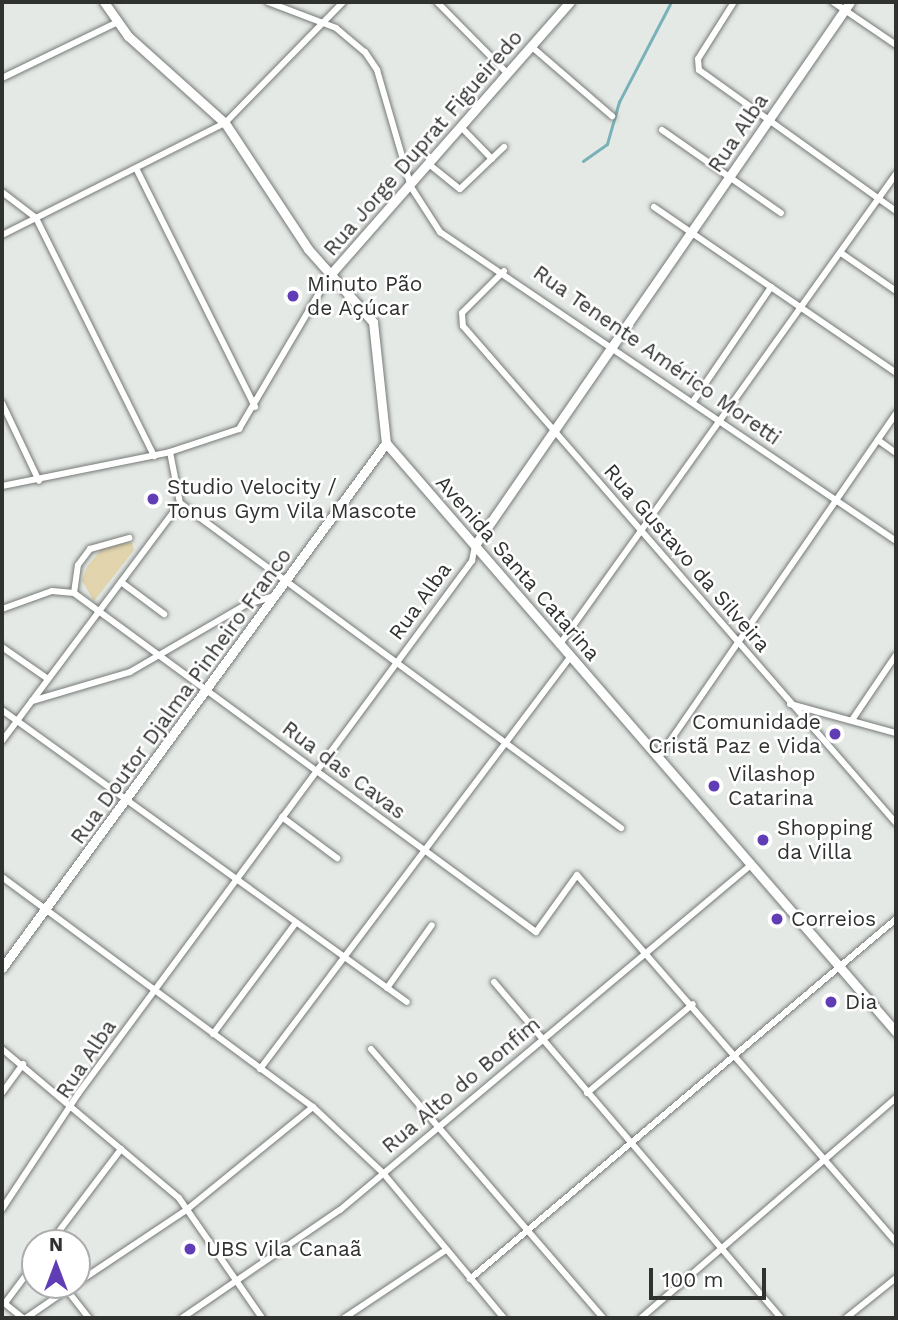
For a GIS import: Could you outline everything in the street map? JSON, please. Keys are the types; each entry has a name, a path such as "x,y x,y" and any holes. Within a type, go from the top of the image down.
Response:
{"street":[{"path":"103,2 116,23 225,123 330,276 377,331 386,443"},
{"name":"Rua Tenente Américo Moretti","path":"268,2 352,38 377,71 411,187 428,220 615,345 896,541"},
{"path":"2,235 225,123 343,2"},
{"name":"Rua Jorge Duprat Figueiredo","path":"330,276 411,187 570,2"},
{"path":"734,2 698,59 699,69 767,121 896,211"},
{"path":"833,2 847,5 896,45"},
{"path":"442,3 508,74"},
{"name":"Rua Alba","path":"2,1209 235,879 472,561 475,545 847,5"},
{"path":"2,78 116,23"},
{"path":"532,47 612,116"},
{"path":"462,128 492,159"},
{"path":"662,130 781,214"},
{"path":"430,165 460,189 504,147"},
{"path":"136,168 255,407"},
{"path":"560,644 723,422 896,174"},
{"path":"2,192 36,218 154,456"},
{"path":"654,207 896,373"},
{"path":"841,253 896,291"},
{"name":"Rua Gustavo da Silveira","path":"504,271 462,313 463,326 740,644 788,704 896,823"},
{"path":"2,486 39,481 154,456 239,429 255,407 330,276"},
{"path":"694,400 771,287"},
{"path":"2,403 39,481"},
{"path":"659,757 740,644 896,413"},
{"path":"878,440 896,453"},
{"name":"Avenida Santa Catarina","path":"386,443 896,1032"},
{"name":"Rua Doutor Djalma Pinheiro Franco","path":"2,968 386,443"},
{"path":"170,452 180,503 396,663 508,741 621,828"},
{"path":"2,741 180,503"},
{"path":"2,609 52,591 74,593 78,565 90,549 129,538"},
{"path":"121,582 164,614"},
{"name":"Rua das Cavas","path":"74,593 536,932 577,875 646,951"},
{"path":"32,701 101,684 158,656 247,604 275,596"},
{"path":"2,647 48,679"},
{"path":"852,720 896,654"},
{"path":"260,1069 346,960 571,656"},
{"path":"788,704 896,733"},
{"path":"2,710 407,1002"},
{"path":"282,817 337,858"},
{"name":"Rua Alto do Bonfim","path":"182,1318 237,1282 383,1173 752,864"},
{"path":"2,877 313,1107 383,1173 504,1318"},
{"path":"470,1279 896,919"},
{"path":"214,1034 295,923"},
{"path":"387,988 432,925"},
{"path":"646,951 896,1242"},
{"path":"494,982 719,1250 781,1318"},
{"path":"587,1093 693,1004"},
{"path":"2,1049 74,1105 185,1211 262,1318"},
{"path":"371,1049 603,1318"},
{"path":"2,1093 23,1064"},
{"path":"641,1318 896,1098"},
{"path":"91,1273 185,1211 313,1107"},
{"path":"61,1229 121,1149"},
{"path":"344,1318 446,1250"},
{"path":"846,1318 896,1278"},
{"path":"21,1280 3,1302 24,1318 53,1299"},
{"path":"74,1299 89,1318"}],"shaded area":[{"path":"132,542 134,550 94,601 82,581 87,567 102,548"}],"waterway":[{"path":"583,161 607,144 619,102 671,2"}],"place":[{"name":"Minuto Pão de Açúcar","path":"293,296"},
{"name":"Studio Velocity / Tonus Gym Vila Mascote","path":"153,499"},
{"name":"Comunidade Cristã Paz e Vida","path":"835,734"},
{"name":"Vilashop Catarina","path":"714,786"},
{"name":"Shopping da Villa","path":"763,840"},
{"name":"Correios","path":"777,919"},
{"name":"Dia","path":"831,1002"},
{"name":"UBS Vila Canaã","path":"190,1249"}]}
